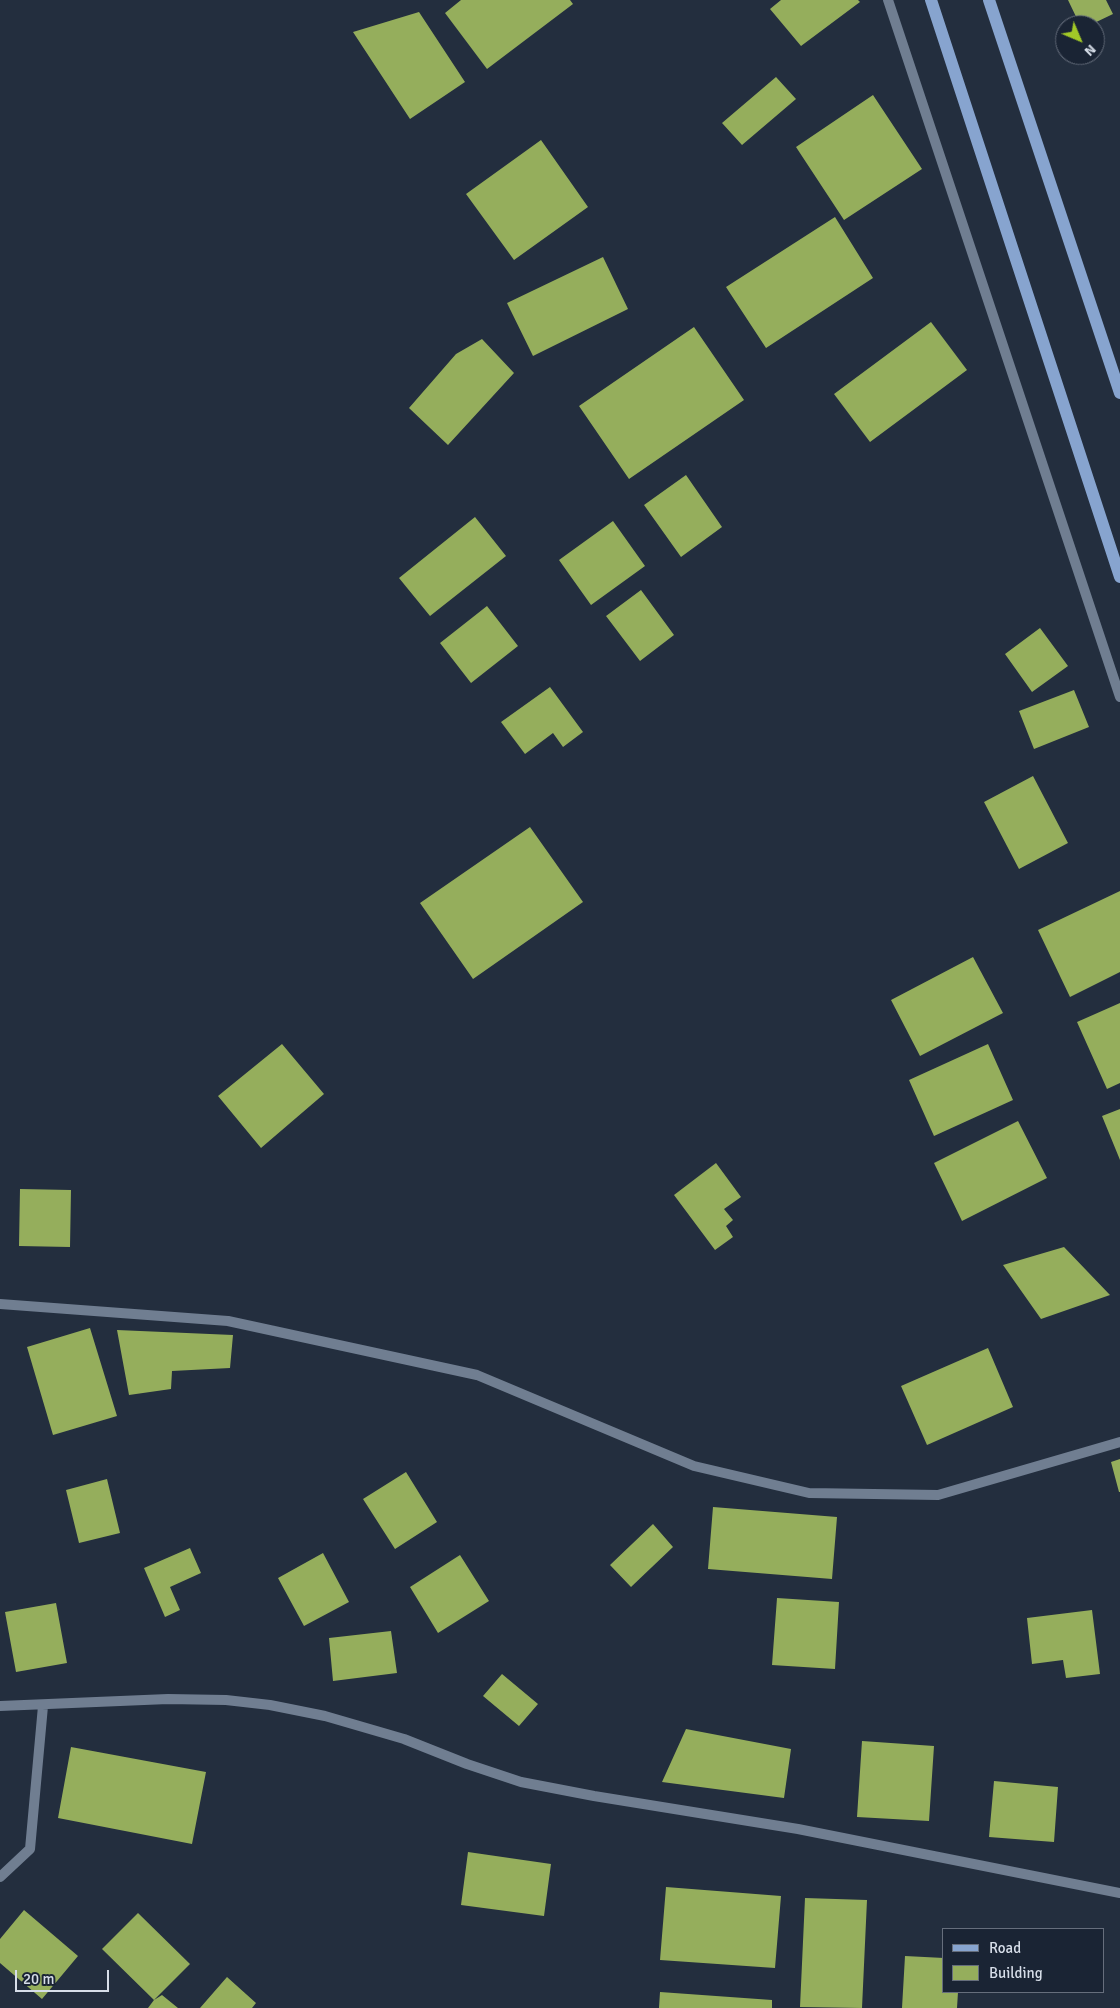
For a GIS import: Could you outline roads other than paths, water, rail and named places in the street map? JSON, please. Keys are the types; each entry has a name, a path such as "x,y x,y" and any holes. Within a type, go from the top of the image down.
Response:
{"main road":[{"path":"931,0 1120,577"},
{"path":"989,0 1120,393"}],"street":[{"path":"888,0 1120,697"},
{"path":"0,1304 228,1321 477,1375 694,1466 809,1493 938,1495 1120,1442"},
{"path":"0,1706 43,1706 168,1699 226,1700 270,1705 325,1716 404,1739 520,1782 798,1829 1120,1893"},
{"path":"0,1877 30,1849 43,1706"}]}
